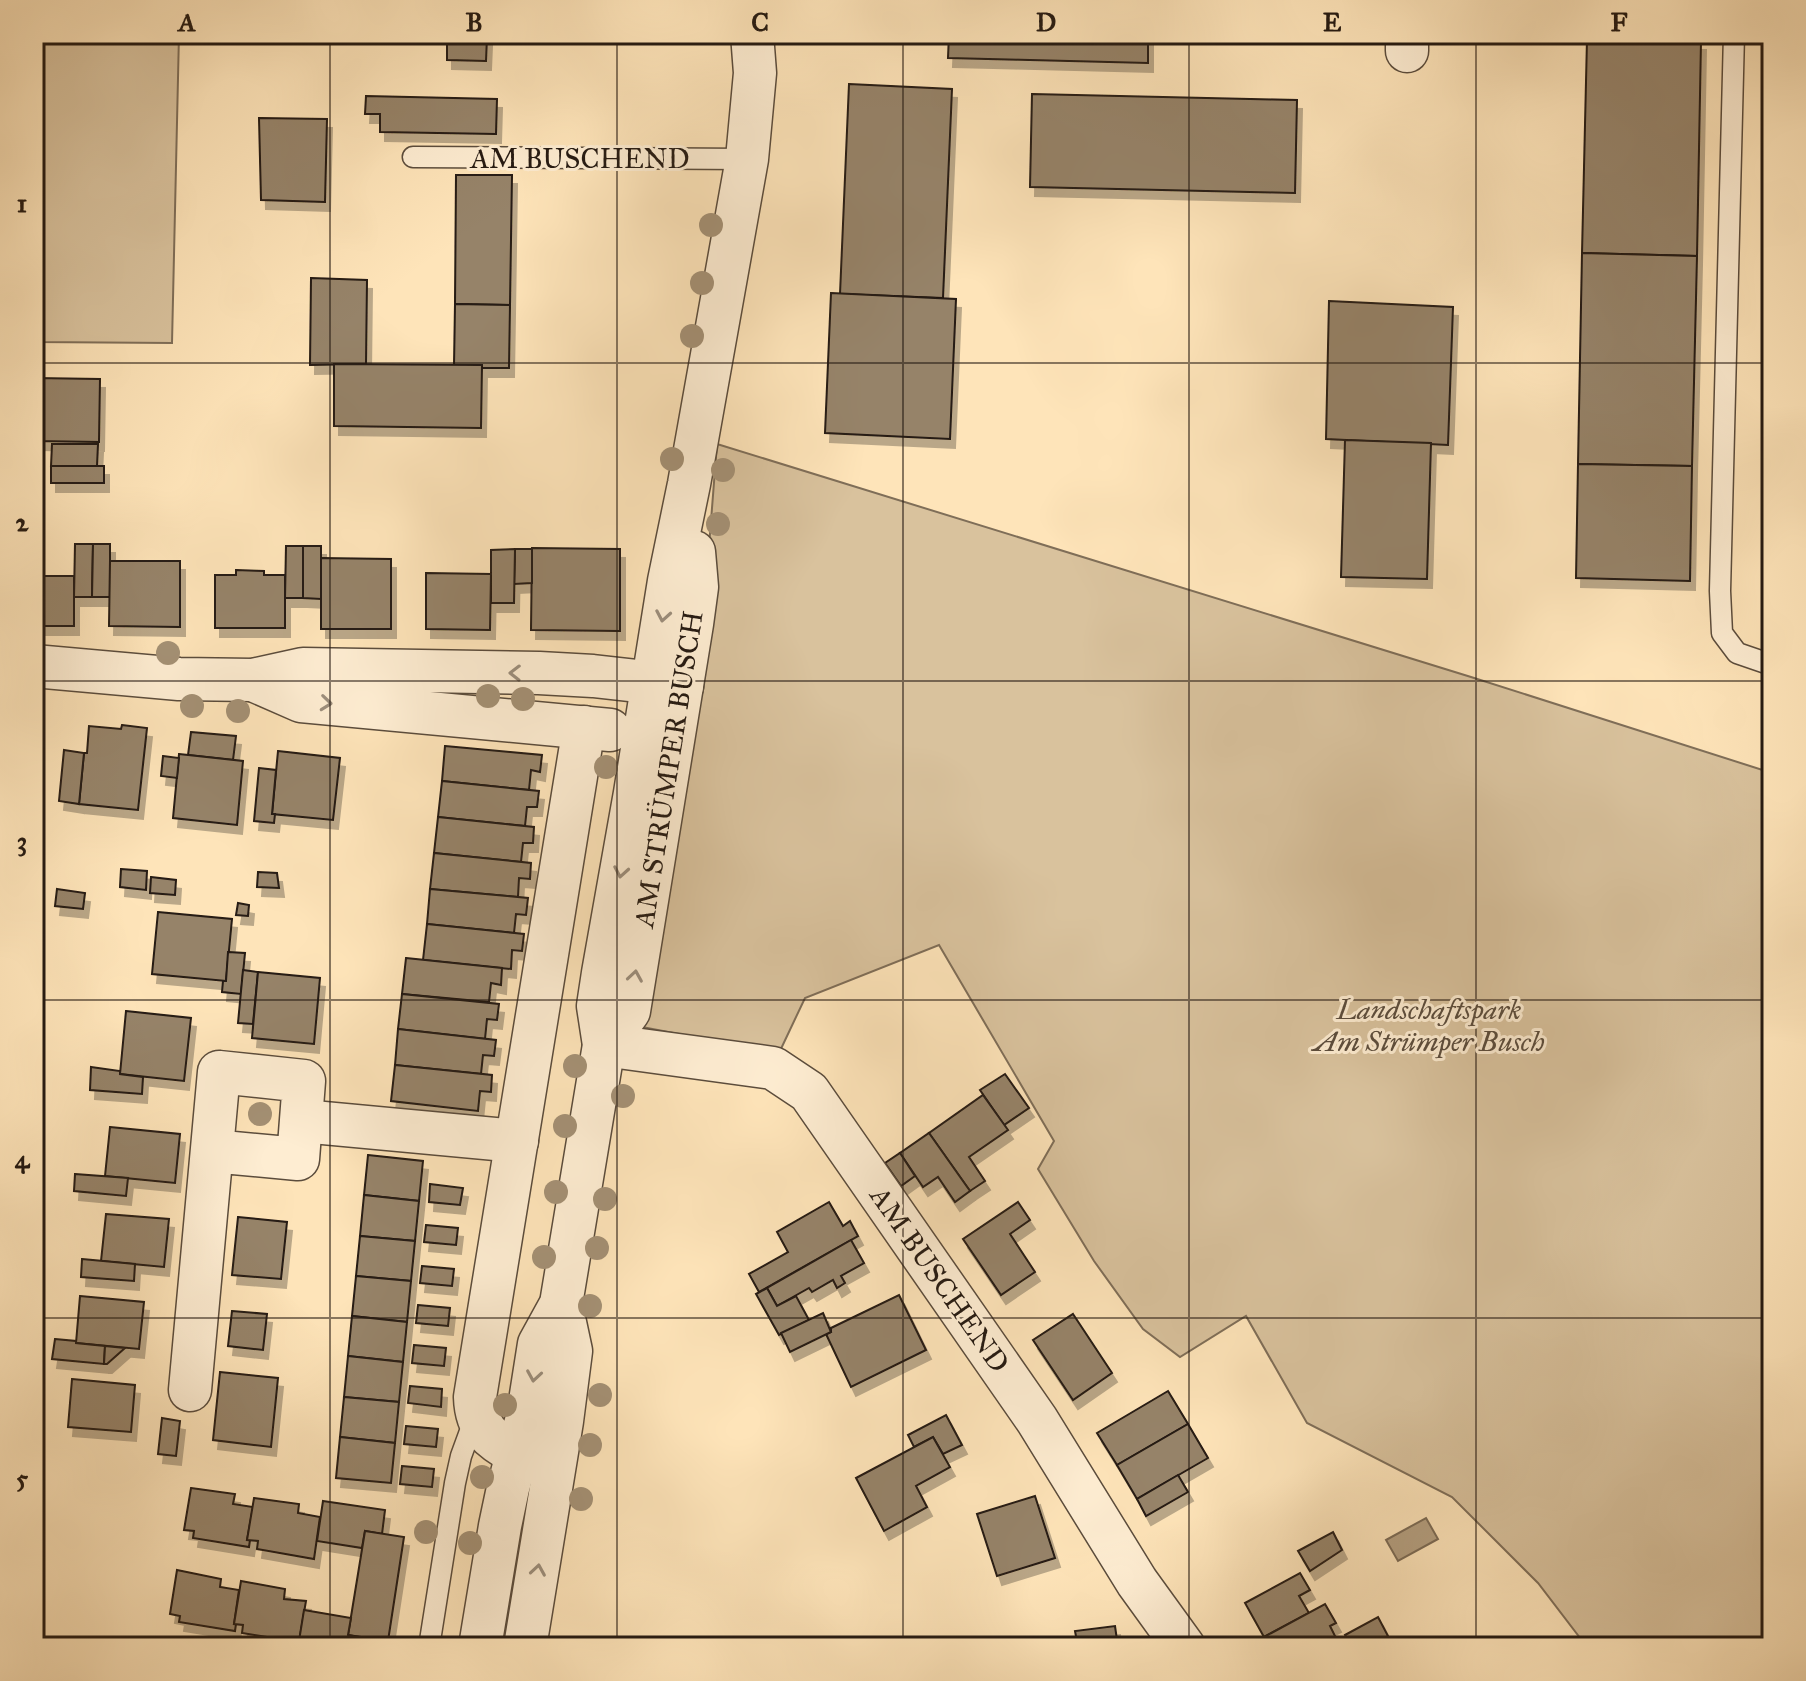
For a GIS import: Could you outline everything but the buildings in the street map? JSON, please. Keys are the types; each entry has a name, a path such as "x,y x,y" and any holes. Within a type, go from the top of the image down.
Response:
{"street":[{"name":"AM STRÜMPER BUSCH","path":"480,1647 500,1526 528,1414 539,1344 561,1304 604,1045 629,1011 667,684 697,587 689,484 747,159 755,73 752,34"},
{"path":"34,666 179,679 253,680 303,669 539,673 667,684"},
{"path":"253,680 301,701 659,735"},
{"path":"517,1454 498,1444 486,1432 476,1415 475,1397 584,727"},
{"name":"AM BUSCHEND","path":"604,1045 773,1068 809,1092 1037,1420 1137,1582 1184,1647"},
{"path":"190,1390 219,1072 304,1081 298,1159 212,1151"},
{"path":"302,1121 517,1141"},
{"name":"AM STRÜMPER BUSCH","path":"525,1647 571,1351 561,1304"}],"lane":[{"path":"1734,34 1720,591 1722,633 1737,653 1772,665"},
{"name":"AM BUSCHEND","path":"413,157 747,159"},
{"path":"429,1647 455,1483 476,1415"}],"green space":[{"path":"34,34 179,34 172,343 34,342"},
{"name":"Landschaftspark Am Strümper Busch","path":"717,444 1772,773 1772,1647 1587,1647 1538,1583 1452,1497 1307,1423 1246,1316 1180,1357 1143,1329 1094,1261 1038,1169 1054,1141 939,945 805,998 779,1053 642,1027 707,572"}],"shaded area":[{"path":"1426,1518 1438,1539 1398,1561 1386,1540"}]}
